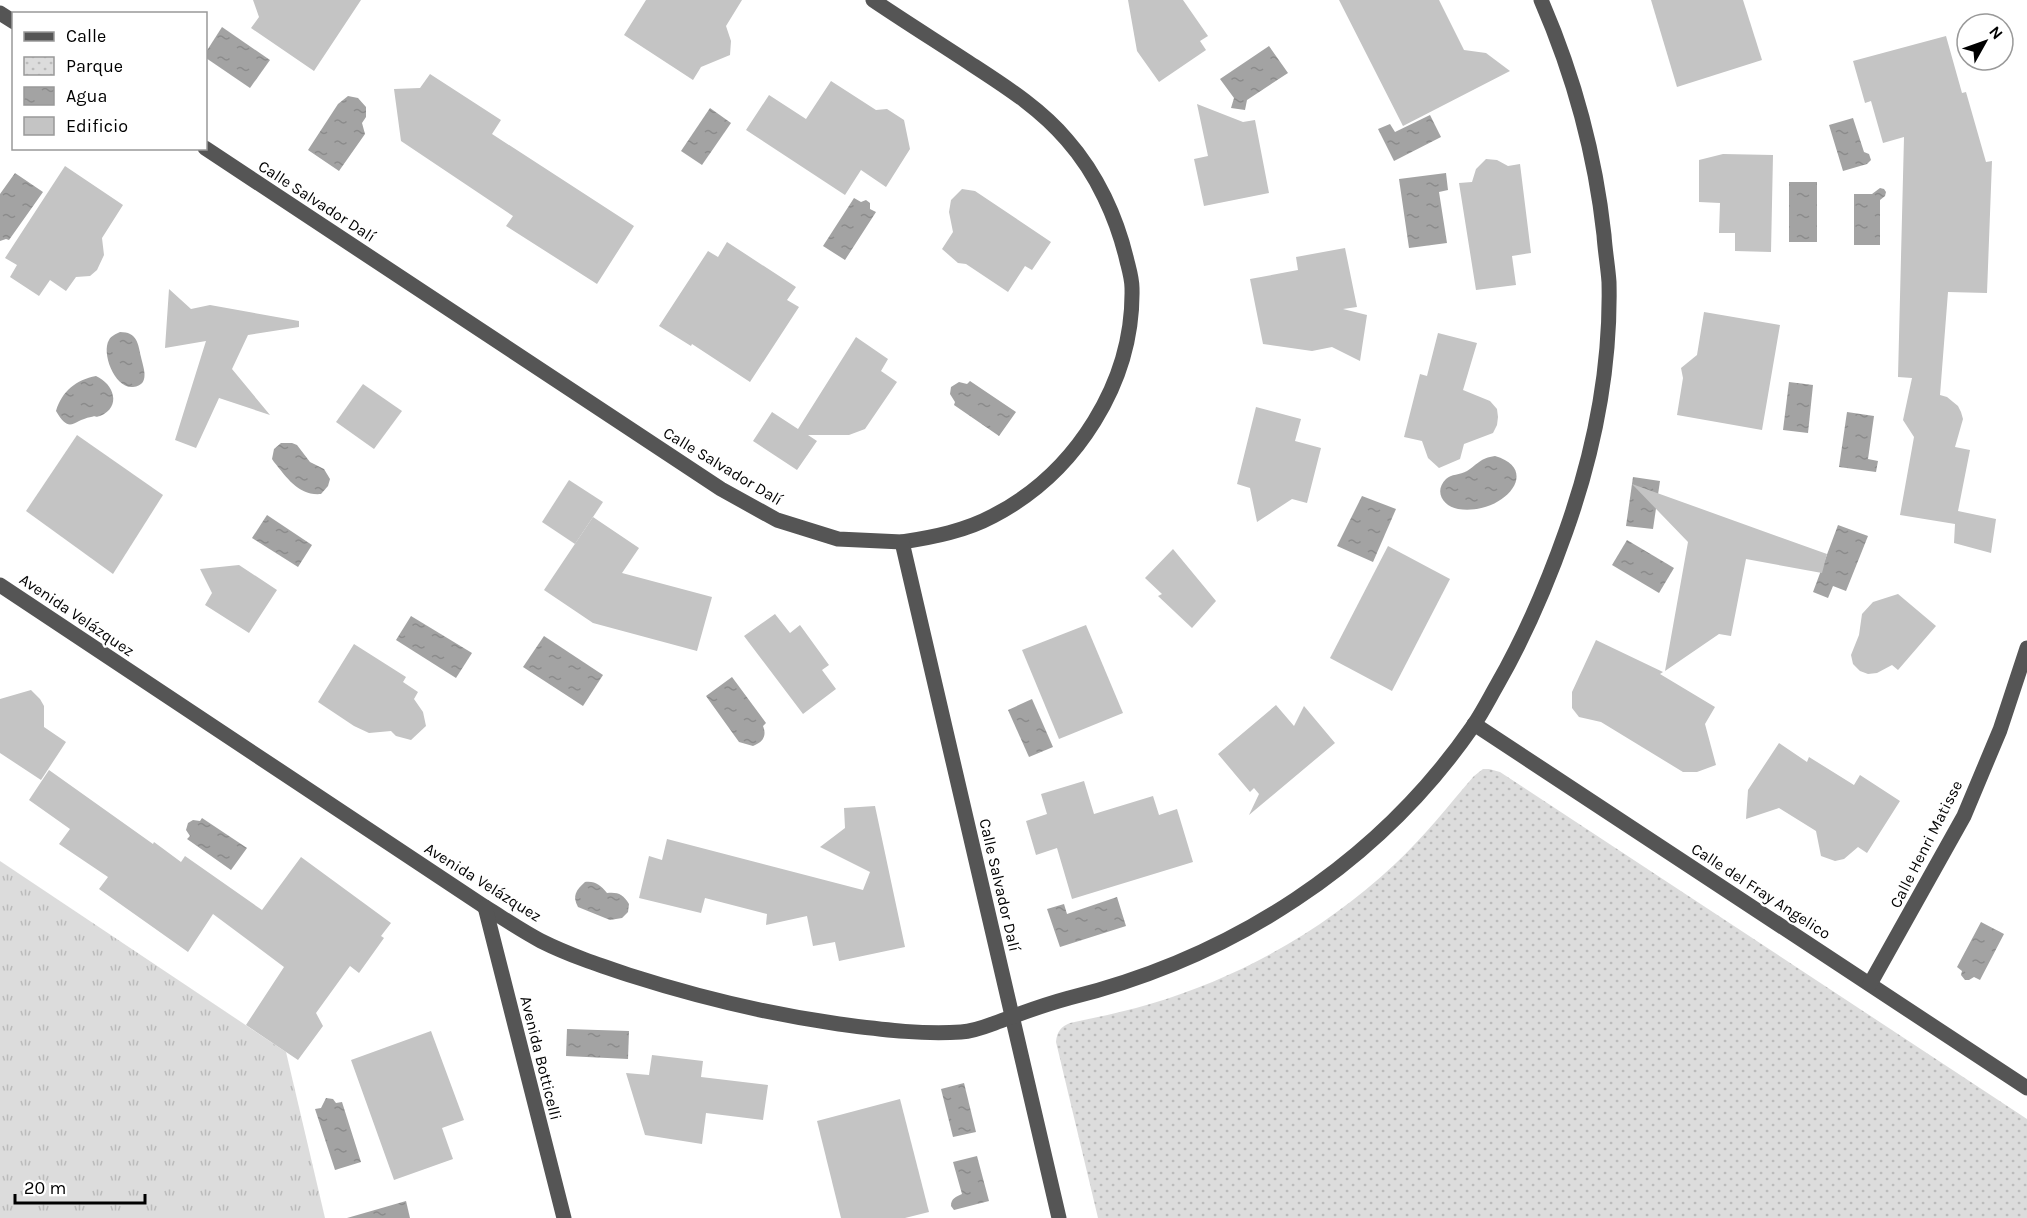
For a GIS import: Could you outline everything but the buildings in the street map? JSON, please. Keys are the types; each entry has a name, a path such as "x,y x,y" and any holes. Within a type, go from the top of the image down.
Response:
{"street":[{"path":"873,0 1030,103 1068,141 1099,185 1120,234 1132,286 1129,333 1116,379 1095,421 1067,460 1033,492 993,516 949,534 902,542"},
{"name":"Avenida Velázquez","path":"0,585 484,907 542,941 600,966 676,990 749,1008 817,1021 882,1030 966,1032 1048,1003 1111,988 1173,966 1233,938 1288,905 1341,866 1390,823 1435,776 1474,724 1519,646 1546,588 1586,470 1597,418 1606,357 1609,281 1593,162 1579,101 1558,39 1541,0"},
{"name":"Calle Salvador Dalí","path":"207,149 720,489 777,520 838,539 902,542 1059,1218"},
{"name":"Calle Henri Matisse","path":"1870,984 1964,816 2000,730 2027,648"},
{"name":"Calle del Fray Angelico","path":"1474,724 2027,1088"},
{"name":"Avenida Botticelli","path":"484,907 564,1218"}],"green space":[{"path":"1483,769 1500,772 2027,1119 2027,1218 1098,1218 1056,1042 1060,1030 1070,1023 1150,1004 1217,980 1281,948 1311,930 1368,888 1406,854 1474,776"},
{"path":"0,861 286,1052 325,1218 0,1218"}],"water":[{"path":"222,27 270,60 250,88 207,59 207,50"},
{"path":"1269,46 1288,73 1247,100 1245,110 1231,108 1234,98 1220,79"},
{"path":"348,96 358,98 366,107 366,117 362,123 365,134 339,171 308,150 338,104"},
{"path":"710,108 731,123 702,165 681,151"},
{"path":"1430,115 1441,137 1394,161 1378,129 1390,124 1395,132"},
{"path":"1853,118 1864,152 1869,154 1871,160 1867,164 1843,171 1829,125"},
{"path":"15,173 43,192 9,240 0,241 0,194"},
{"path":"1446,173 1448,190 1439,192 1447,243 1409,248 1399,179"},
{"path":"1789,182 1817,182 1817,242 1789,242"},
{"path":"1880,188 1886,192 1880,200 1880,245 1854,245 1854,194 1872,194"},
{"path":"854,198 861,202 866,200 870,203 870,209 876,212 845,260 823,246"},
{"path":"120,332 130,334 138,343 144,375 139,386 126,386 121,382 115,376 108,361 109,340"},
{"path":"96,376 111,390 113,401 111,407 100,416 68,424 56,411 62,398 82,380"},
{"path":"970,381 1016,412 999,436 954,405 955,402 950,394 951,387 959,382 967,384"},
{"path":"1789,382 1813,385 1808,433 1783,430"},
{"path":"1847,412 1874,416 1868,459 1878,461 1876,472 1839,467"},
{"path":"281,443 297,445 310,462 324,469 330,479 328,486 321,494 306,492 294,485 274,462 272,459 274,449"},
{"path":"1495,456 1509,463 1516,471 1516,481 1502,499 1489,506 1474,509 1453,508 1445,502 1440,489 1446,479 1467,471 1482,460"},
{"path":"1633,477 1660,481 1653,529 1626,526"},
{"path":"1362,496 1396,509 1373,562 1337,546"},
{"path":"267,515 312,545 298,567 252,538"},
{"path":"1838,525 1868,536 1846,591 1833,586 1828,598 1813,592"},
{"path":"1627,540 1674,568 1659,593 1612,565"},
{"path":"411,616 472,653 456,678 396,640"},
{"path":"544,636 603,675 583,706 523,667"},
{"path":"732,677 766,723 763,726 765,733 763,738 753,746 739,742 706,696"},
{"path":"1032,699 1053,747 1029,757 1008,710"},
{"path":"202,818 247,848 231,870 187,839 190,836 186,830 188,823 193,820 200,821"},
{"path":"585,882 598,884 607,893 617,893 622,896 629,904 628,912 622,918 610,920 578,907 575,900 576,893"},
{"path":"1117,897 1126,926 1060,947 1047,909 1064,904 1067,914"},
{"path":"1981,922 2004,934 1980,980 1974,977 1965,980 1961,975 1962,971 1957,967"},
{"path":"567,1029 629,1031 628,1059 566,1056"},
{"path":"964,1083 976,1132 953,1137 941,1089"},
{"path":"326,1098 333,1099 336,1103 342,1102 361,1162 335,1170 315,1109 321,1108"},
{"path":"977,1156 989,1201 954,1210 951,1206 952,1201 962,1194 953,1162"},
{"path":"406,1201 410,1218 347,1218"}]}
